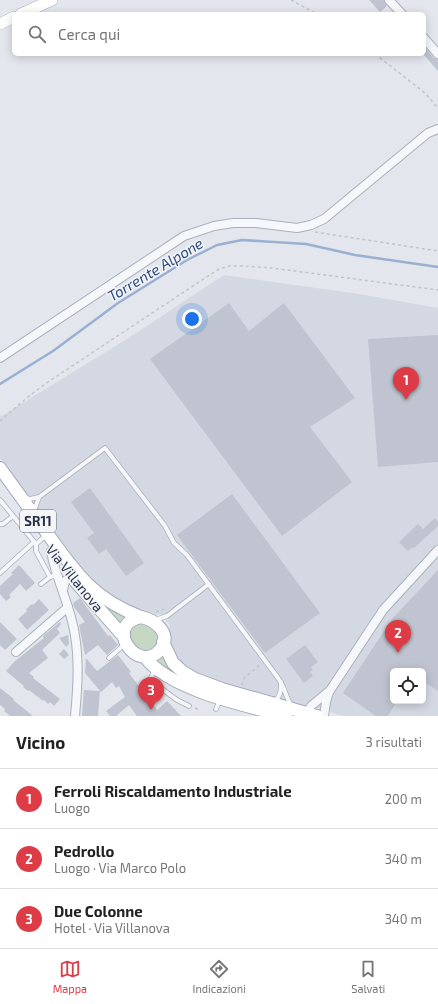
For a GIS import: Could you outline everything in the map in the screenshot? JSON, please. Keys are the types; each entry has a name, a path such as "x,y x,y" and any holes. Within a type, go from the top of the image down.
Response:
{"main road":[{"name":"Via Villanova","path":"0,468 34,514 71,576 125,640"},
{"name":"Via Villanova","path":"0,479 38,542 56,551 86,583 114,605 127,612 149,617"},
{"name":"SR11","path":"149,617 158,624 173,663 183,672 195,679 222,689 272,703 290,713"},
{"path":"125,640 125,629 127,626 136,618 149,617"},
{"path":"146,657 155,654 161,648 162,636"},
{"name":"SR11","path":"125,640 137,654 146,657 156,668 218,703 290,713 312,714"}],"street":[{"path":"25,12 52,0"},
{"path":"389,0 400,12"},
{"path":"0,24 12,18"},
{"path":"426,40 438,54"},
{"path":"0,358 184,236 214,226 233,223 256,223 297,228 311,225 324,219 428,133 438,128"},
{"path":"324,716 329,692 383,610 438,550"},
{"path":"56,551 53,576 63,590 76,639 78,671 75,716"},
{"path":"63,590 65,581 71,576"},
{"path":"16,652 68,607"},
{"path":"312,714 311,706 329,692"}],"lane":[{"path":"18,494 27,499 39,497 105,448 165,526 172,539 187,555 209,584 281,682 289,702 290,713"},
{"path":"34,514 35,506 39,497"},
{"path":"0,500 38,542"},
{"path":"0,524 3,524 13,516"},
{"path":"0,573 38,542"},
{"path":"38,542 36,551 53,576 41,584"},
{"path":"149,617 160,619 167,616 209,584"},
{"path":"162,636 163,623 167,616"},
{"path":"109,658 125,640"},
{"path":"156,668 150,680 177,700 189,706"},
{"path":"272,703 278,699 281,692 281,682"}],"path":[{"path":"291,0 313,12"},
{"path":"378,56 425,93 438,108"},
{"path":"312,231 438,251"},
{"path":"0,421 48,382 219,269 230,266 272,268 438,290"},
{"path":"149,617 164,610"},
{"path":"244,678 262,664 254,654 259,651"}],"shaded area":[{"path":"224,275 359,294 438,308 438,716 343,716 311,706 307,710 193,675 182,667 170,648 168,630 170,625 160,614 154,616 134,611 92,584 47,527 0,458 0,417 127,339"}],"green space":[{"path":"103,605 127,618 122,625"},
{"path":"140,622 153,630 157,637 157,642 151,650 139,648 134,645 131,640 130,631"},
{"path":"163,654 182,678 153,660 159,658"}],"building":[{"path":"369,0 384,0 387,6 380,12"},
{"path":"426,48 434,58 438,59 438,71 425,56"},
{"path":"229,303 249,331 284,303 355,398 310,427 352,482 282,536 150,359"},
{"path":"438,335 438,462 378,467 368,339"},
{"path":"90,488 144,563 126,576 106,549 99,554 87,538 94,533 71,502"},
{"path":"232,494 320,613 265,653 177,535"},
{"path":"435,518 438,522 438,526 414,548 413,547 408,551 399,542 418,524 423,529"},
{"path":"19,565 35,583 26,591 20,584 9,595 11,597 6,601 0,594 0,586 13,574 11,573"},
{"path":"438,570 438,691 426,683 426,668 390,668 390,704 395,704 388,716 376,716 343,693 392,619"},
{"path":"80,598 108,636 110,635 118,645 107,655 98,645 85,655 79,625 85,622 74,607 73,603"},
{"path":"39,599 49,610 27,630 18,619 27,611 26,609"},
{"path":"0,622 17,639 5,650 0,645"},
{"path":"60,622 61,624 57,629 60,633 42,650 48,658 29,673 34,677 33,678 60,699 54,706 50,702 48,704 29,690 28,691 6,671 15,661 44,638 43,636"},
{"path":"68,635 69,644 66,647 59,638"},
{"path":"305,645 318,662 311,667 313,670 310,672 313,676 304,683 286,659"},
{"path":"64,649 69,655 64,659 59,654"},
{"path":"118,655 131,672 129,673 157,710 167,701 181,716 137,716 129,705 116,716 110,716 106,711 125,697 119,686 116,688 112,682 101,692 85,673 86,658 97,671"},
{"path":"0,688 33,716 10,716 4,711 5,709 0,705"},
{"path":"84,690 100,691 98,716 82,716"}],"waterway":[{"name":"Torrente Alpone","path":"0,384 53,351 118,303 187,260 217,245 242,240 306,244 355,255 438,267"}],"place":[{"name":"Ferroli Riscaldamento Industriale","path":"406,400"},
{"name":"Pedrollo","path":"398,653"},
{"name":"Due Colonne","path":"151,710"}]}
